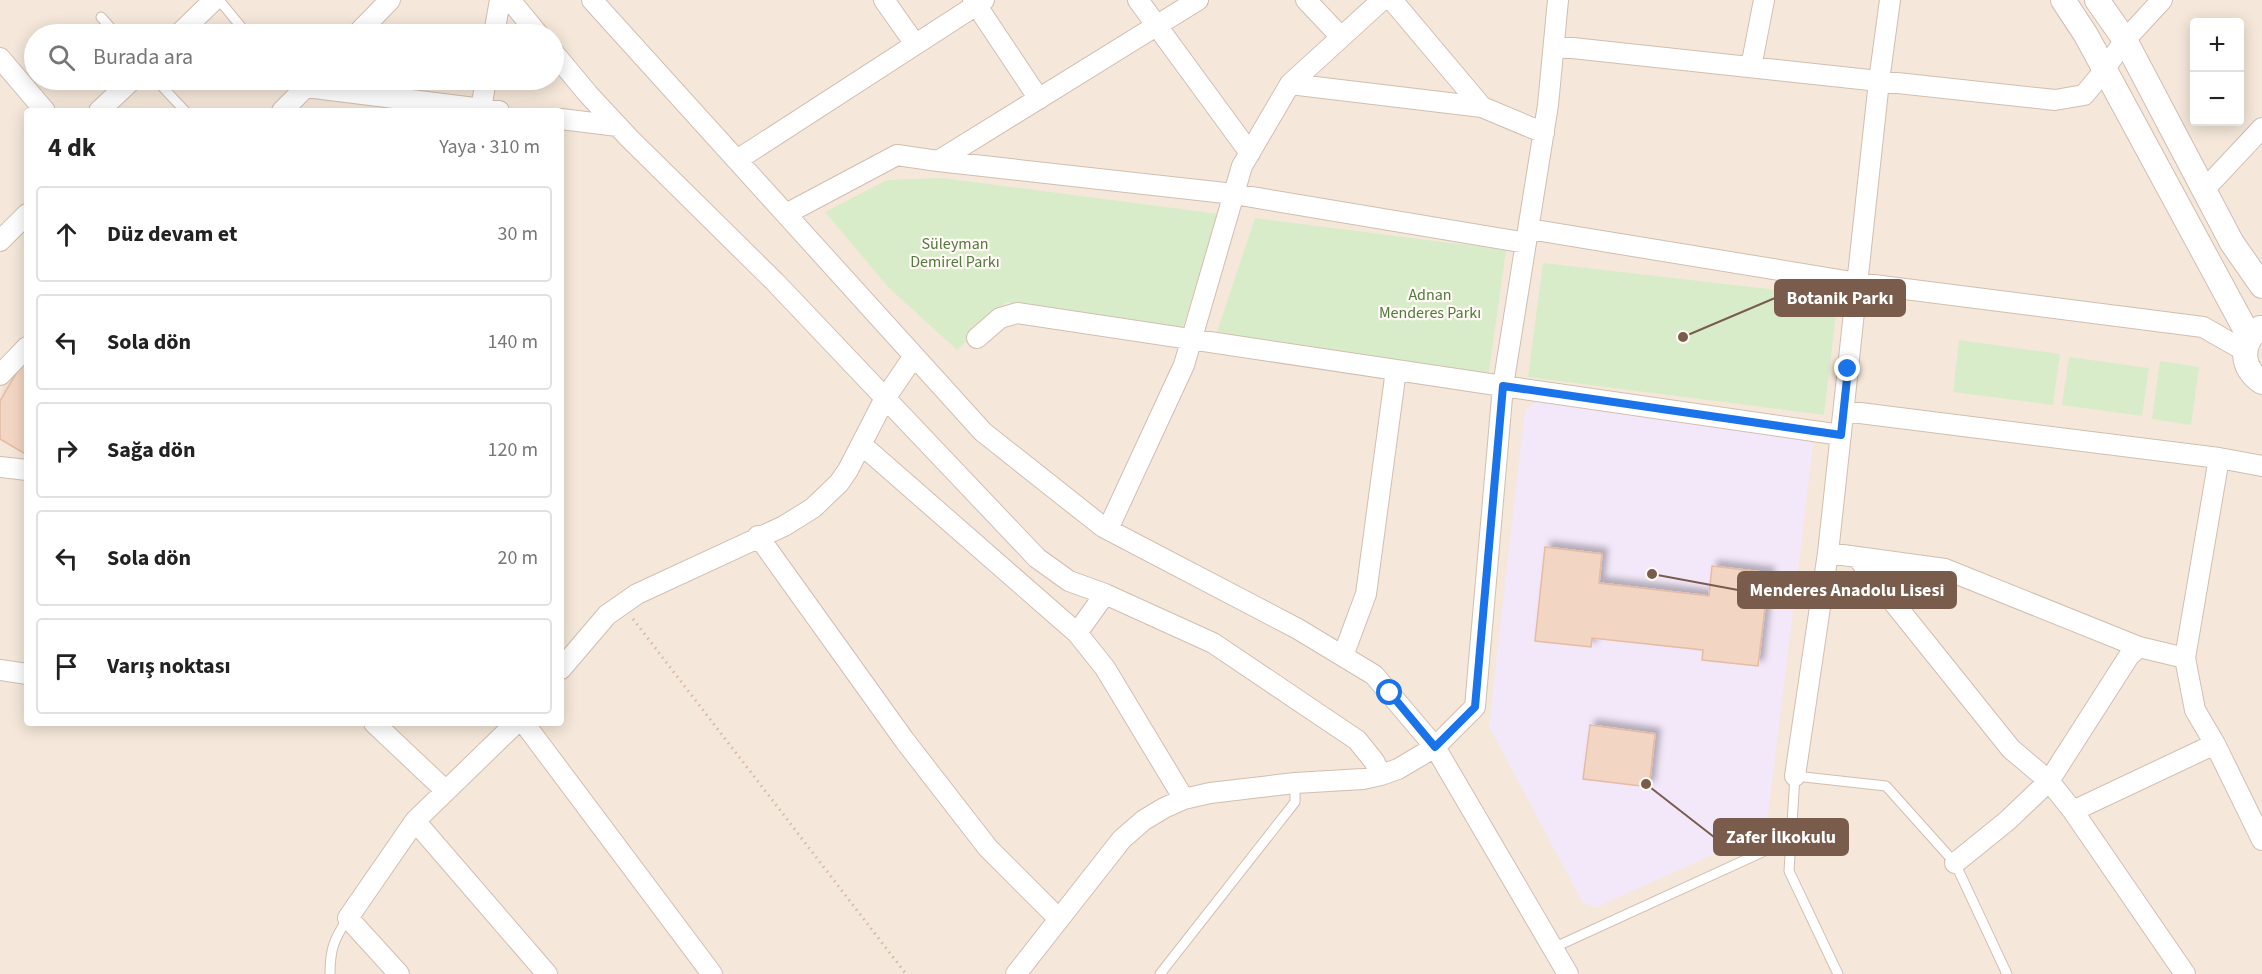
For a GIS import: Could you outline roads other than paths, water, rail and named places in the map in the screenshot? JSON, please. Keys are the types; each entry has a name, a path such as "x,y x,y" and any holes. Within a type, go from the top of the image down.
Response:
{"street":[{"path":"190,24 217,0"},
{"path":"367,24 390,0"},
{"path":"496,24 500,0"},
{"path":"510,0 530,24"},
{"path":"592,0 983,432 1108,529 1298,629 1374,675 1435,747 1568,974"},
{"path":"884,0 915,44"},
{"path":"1138,0 1250,153"},
{"path":"939,161 1198,0"},
{"path":"1306,0 1341,37"},
{"path":"1108,529 1184,365 1242,166 1290,84 1382,0"},
{"path":"1392,0 1482,107"},
{"path":"1016,974 1122,839 1144,820 1184,799 1210,793 1295,783 1346,781 1381,775 1398,769 1435,747 1475,707 1503,386 1544,133 1558,0"},
{"path":"1751,67 1764,0"},
{"path":"1794,776 1828,553 1890,0"},
{"path":"2063,0 2086,34 2252,338 2248,370 2262,382"},
{"path":"2097,0 2125,40 2232,243 2262,284"},
{"path":"1554,46 2055,100 2084,94 2125,40 2162,0"},
{"path":"737,160 978,2 1039,99"},
{"path":"0,58 24,86"},
{"path":"564,64 618,126 775,282 1037,558 1068,581 1105,594 1213,642 1357,740 1374,761 1381,775"},
{"path":"1290,84 1482,107 1544,133"},
{"path":"27,90 42,108"},
{"path":"102,108 121,90"},
{"path":"285,108 302,90"},
{"path":"356,90 477,108"},
{"path":"487,90 490,108"},
{"path":"564,119 618,126"},
{"path":"2204,190 2262,129"},
{"path":"786,214 897,155 1234,194 1858,283 2203,327 2252,338"},
{"path":"0,241 24,217"},
{"path":"977,338 1000,318 1017,313 1841,435"},
{"path":"0,375 24,350"},
{"path":"564,665 594,629 621,604 637,594 758,536 784,526 813,508 839,483 862,445 885,399 914,356"},
{"path":"1343,656 1366,594 1396,370"},
{"path":"1844,411 2218,458 2262,466"},
{"path":"862,445 1077,633 1105,668 1184,799"},
{"path":"2218,458 2185,658 2195,710 2215,744 2262,840"},
{"path":"0,467 24,470"},
{"path":"758,536 905,741 988,848 1059,919"},
{"path":"1828,553 1946,569 2139,646 2185,658"},
{"path":"1857,557 2011,749 2049,781 2073,811 2185,974"},
{"path":"1077,633 1105,594"},
{"path":"1955,863 2007,821 2049,781 2129,656 2139,646"},
{"path":"0,669 24,673"},
{"path":"377,726 446,791"},
{"path":"399,974 348,918 415,821 513,726"},
{"path":"526,726 712,974"},
{"path":"2073,811 2215,744"},
{"path":"415,821 547,974"}],"lane":[{"path":"217,0 238,24"},
{"path":"101,17 107,24"},
{"path":"165,90 182,108"},
{"path":"1838,974 1789,871 1794,776 1886,786 1955,863 2007,974"},
{"path":"1160,974 1295,802 1295,783"},
{"path":"1553,948 1791,839"},
{"path":"330,974 330,952 335,938 348,918"}],"place":[{"name":"Botanik Parkı","path":"1683,337"},
{"name":"Menderes Anadolu Lisesi","path":"1652,574"},
{"name":"Zafer İlkokulu","path":"1646,784"}],"park label":[{"name":"Süleyman Demirel Parkı","path":"955,253"},
{"name":"Adnan Menderes Parkı","path":"1430,304"}]}
